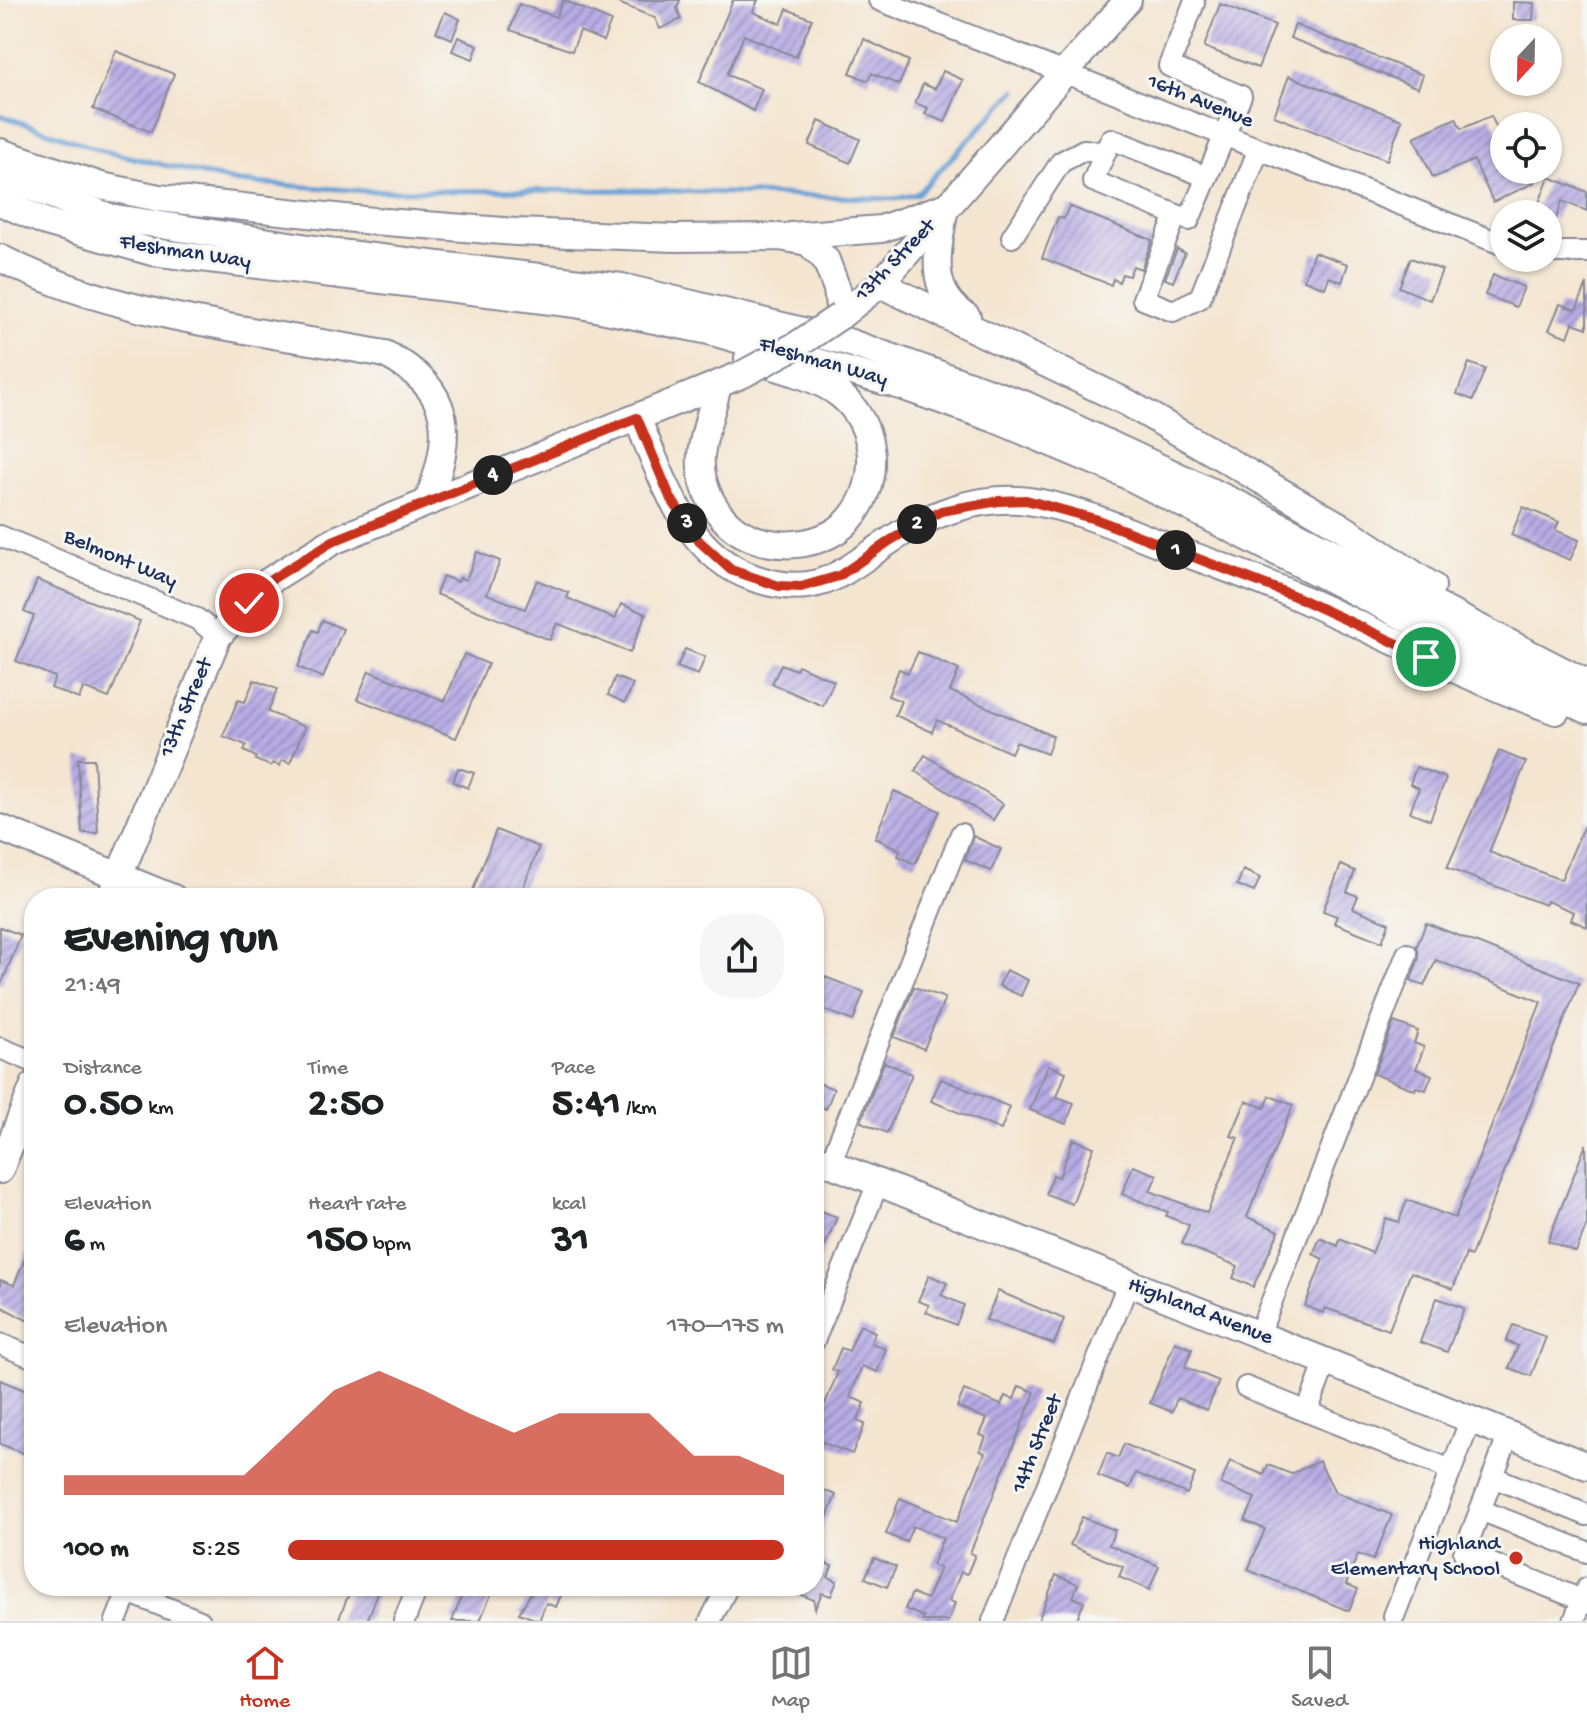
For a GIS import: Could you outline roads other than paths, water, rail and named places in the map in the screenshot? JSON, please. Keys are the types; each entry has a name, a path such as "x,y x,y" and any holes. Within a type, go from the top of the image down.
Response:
{"main road":[{"name":"13th Street","path":"114,887 218,636 269,581 333,541 743,374 797,345 840,316 880,284 1128,0"},
{"path":"0,152 101,186 159,198 358,220 573,236 780,237 881,229 947,208 937,258 941,293 958,311 1027,355"},
{"name":"Fleshman Way","path":"0,175 109,217 348,254 622,287 848,342 1026,405 1135,455 1359,565 1578,679"},
{"name":"Fleshman Way","path":"0,202 46,222 152,252 576,304 709,331 820,360 995,419 1120,472 1587,710"},
{"path":"780,237 808,242 826,260 837,289 840,316"},
{"path":"0,258 64,286 116,301 385,354 409,366 426,379 444,415 445,439 428,501"},
{"path":"880,284 1128,403 1327,518 1578,679"},
{"path":"576,304 717,347 837,393 858,414 869,437 872,461 861,501 849,520 813,540 790,544 749,540 730,526 713,506 702,476 701,456 718,385"},
{"path":"637,418 670,497 699,541 731,570 779,586 801,587 839,576 891,540 941,511 999,501 1026,500 1095,519 1292,595 1483,684 1587,723"},
{"path":"0,828 114,887"},
{"path":"0,1170 24,1110"},
{"name":"Highland Avenue","path":"824,1161 1587,1466"}],"street":[{"name":"16th Avenue","path":"879,0 1490,240"},
{"path":"1194,3 1169,66 1241,96 1189,220 1093,181 1111,139 1207,177"},
{"path":"1012,237 1061,162 1084,150 1105,153"},
{"path":"1176,215 1143,299 1173,311 1200,298 1258,151"},
{"path":"1562,252 1587,252"},
{"name":"Belmont Way","path":"0,536 197,619 218,636"},
{"path":"824,1155 961,834"},
{"path":"1259,1334 1407,954"},
{"path":"0,1048 24,1058"},
{"path":"824,1316 878,1183"},
{"name":"14th Street","path":"993,1621 1128,1284"},
{"path":"0,1344 24,1354"},
{"path":"1307,1412 1326,1361"},
{"path":"1246,1387 1451,1470"},
{"path":"1394,1616 1471,1419"},
{"path":"1509,1434 1464,1553 1585,1594 1574,1621"},
{"path":"1493,1477 1587,1515"},
{"path":"1480,1510 1587,1552"},
{"path":"116,1621 126,1596"},
{"path":"145,1596 200,1621"},
{"path":"404,1621 414,1596"},
{"path":"710,1621 723,1596"}],"waterway":[{"path":"0,115 103,151 238,182 366,191 645,190 895,199 917,194 1016,90"}],"place":[{"name":"Highland Elementary School","path":"1516,1558"}]}
